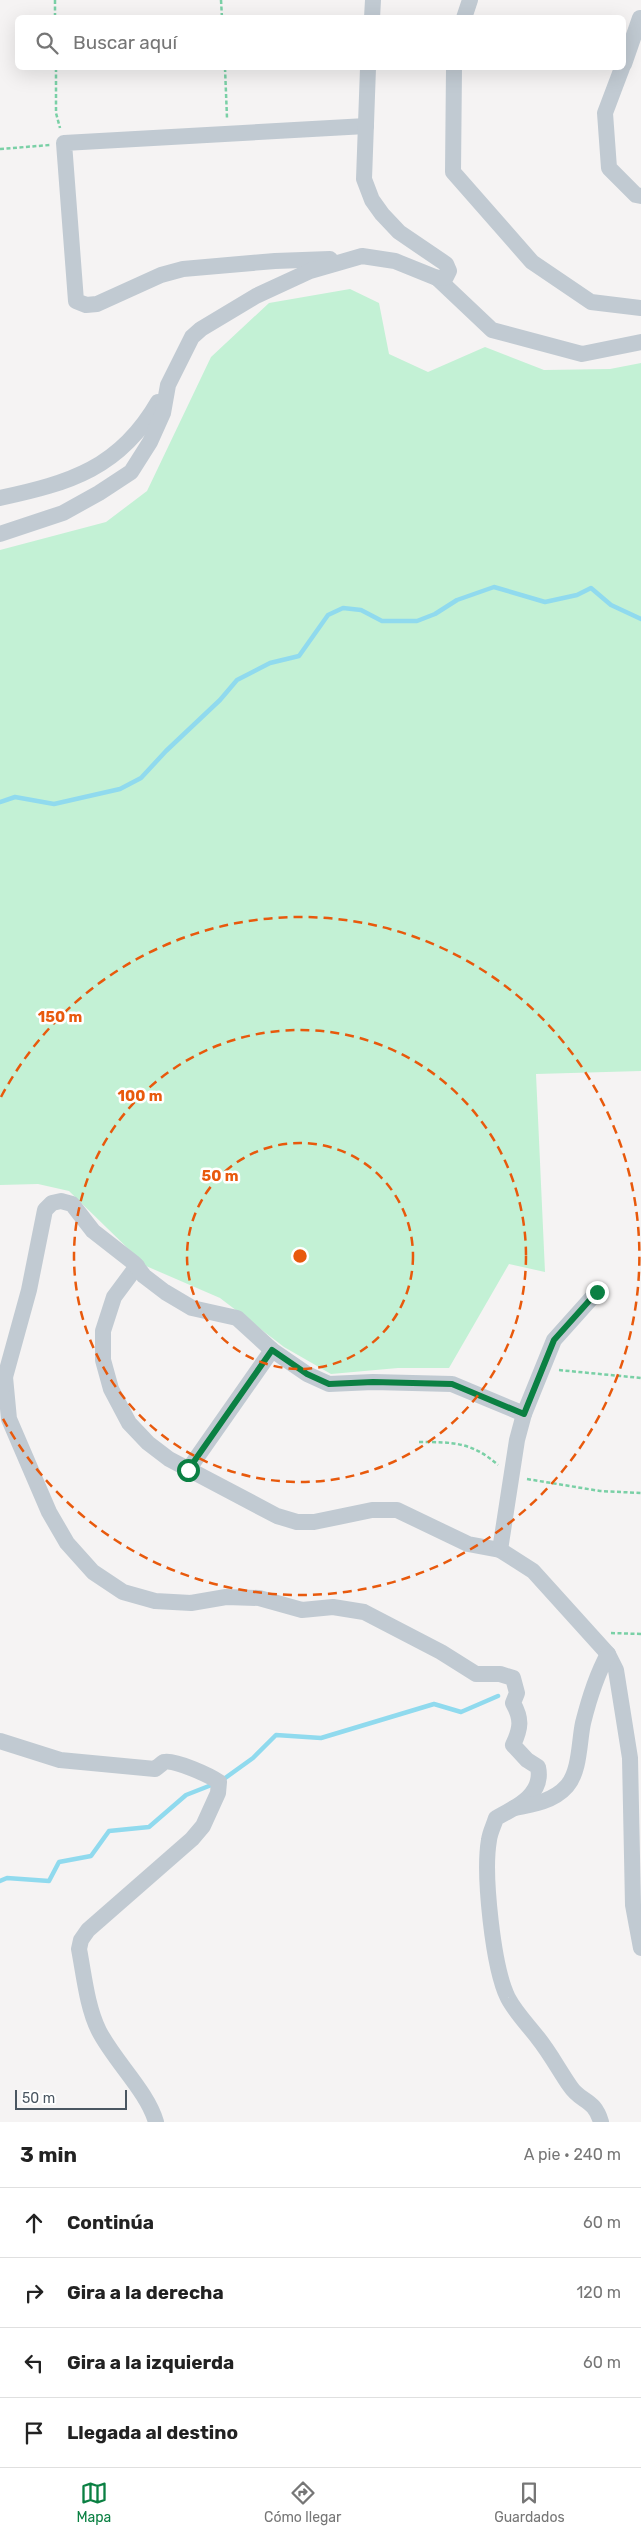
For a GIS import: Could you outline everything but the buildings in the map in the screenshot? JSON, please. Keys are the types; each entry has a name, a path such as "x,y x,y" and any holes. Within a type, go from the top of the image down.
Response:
{"street":[{"path":"465,15 470,0"},
{"path":"626,58 640,18"},
{"path":"368,70 363,163 364,179 372,200 399,232 446,264 449,271 446,277 437,278"},
{"path":"454,70 454,172 532,262 591,302 641,308"},
{"path":"621,70 605,113 608,168 636,195 641,196"},
{"path":"366,126 64,143 76,301 86,304 97,304 161,275 183,269 362,256 395,261 437,278 492,330 582,354 641,342"},
{"path":"0,498 59,483 83,474 107,460 131,442 148,420 192,337 201,329 256,296 310,271 362,256"},
{"path":"0,534 63,513 131,472 150,442 163,414 168,385"},
{"path":"0,1395 29,1290 45,1210 52,1203 61,1201 72,1204 93,1231 137,1266 144,1276 164,1292 192,1308 237,1318 272,1350 307,1374 329,1384 373,1382 452,1384 524,1414"},
{"path":"137,1266 114,1297 103,1331 103,1360 111,1389 129,1423 148,1443 169,1459 188,1470 277,1516 297,1522 314,1522 372,1510 398,1510 468,1544 500,1550 533,1571 608,1654 616,1670 630,1758 633,1904 641,1948"},
{"path":"500,1550 517,1440 524,1414 554,1340 597,1292"},
{"path":"188,1470 272,1350"},
{"path":"5,1378 9,1419 48,1512 67,1543 93,1572 123,1592 155,1601 191,1603 226,1597 259,1598 302,1610 333,1608 364,1612 441,1652 476,1674 500,1674 513,1678 517,1693 513,1703 520,1715 518,1734 513,1745 527,1760 538,1767 541,1778 533,1793 514,1808 496,1818 488,1847 491,1919 498,1968 508,1998 517,2012 539,2039 571,2089 597,2109 601,2122"},
{"path":"514,1808 540,1804 566,1787 573,1776 589,1699 597,1674 608,1654"},
{"path":"0,1741 60,1760 93,1765 155,1769 165,1762 174,1761 212,1776 219,1782 218,1793 203,1826 170,1859 88,1930 81,1940 79,1949 90,2004 99,2030 120,2066 148,2101 156,2122"}],"path":[{"path":"55,0 56,15"},
{"path":"221,0 222,15"},
{"path":"0,149 64,143 56,113 56,70"},
{"path":"225,70 228,134"},
{"path":"542,1368 641,1378"},
{"path":"587,1631 641,1634"}],"green space":[{"path":"350,289 379,303 389,354 428,372 485,347 544,370 610,369 641,363 641,1071 536,1074 545,1272 509,1264 449,1368 398,1368 331,1374 284,1347 220,1298 146,1266 69,1191 38,1184 0,1185 0,550 106,522 147,491 211,357 269,303"}],"waterway":[{"path":"0,802 15,797 54,804 120,789 141,778 166,751 220,700 237,680 270,663 299,656 328,615 343,608 361,610 382,621 417,621 435,614 457,600 494,587 545,602 577,595 591,588 611,605 641,619"},
{"path":"221,1781 253,1758 276,1735 321,1738 434,1704 461,1712 498,1696"},
{"path":"0,1881 7,1878 49,1881 59,1862 91,1856 109,1831 149,1827 186,1795 214,1784"}],"route":[{"path":"188,1470 272,1350 307,1374 329,1384 373,1382 452,1384 524,1414 554,1340 597,1292"}]}
